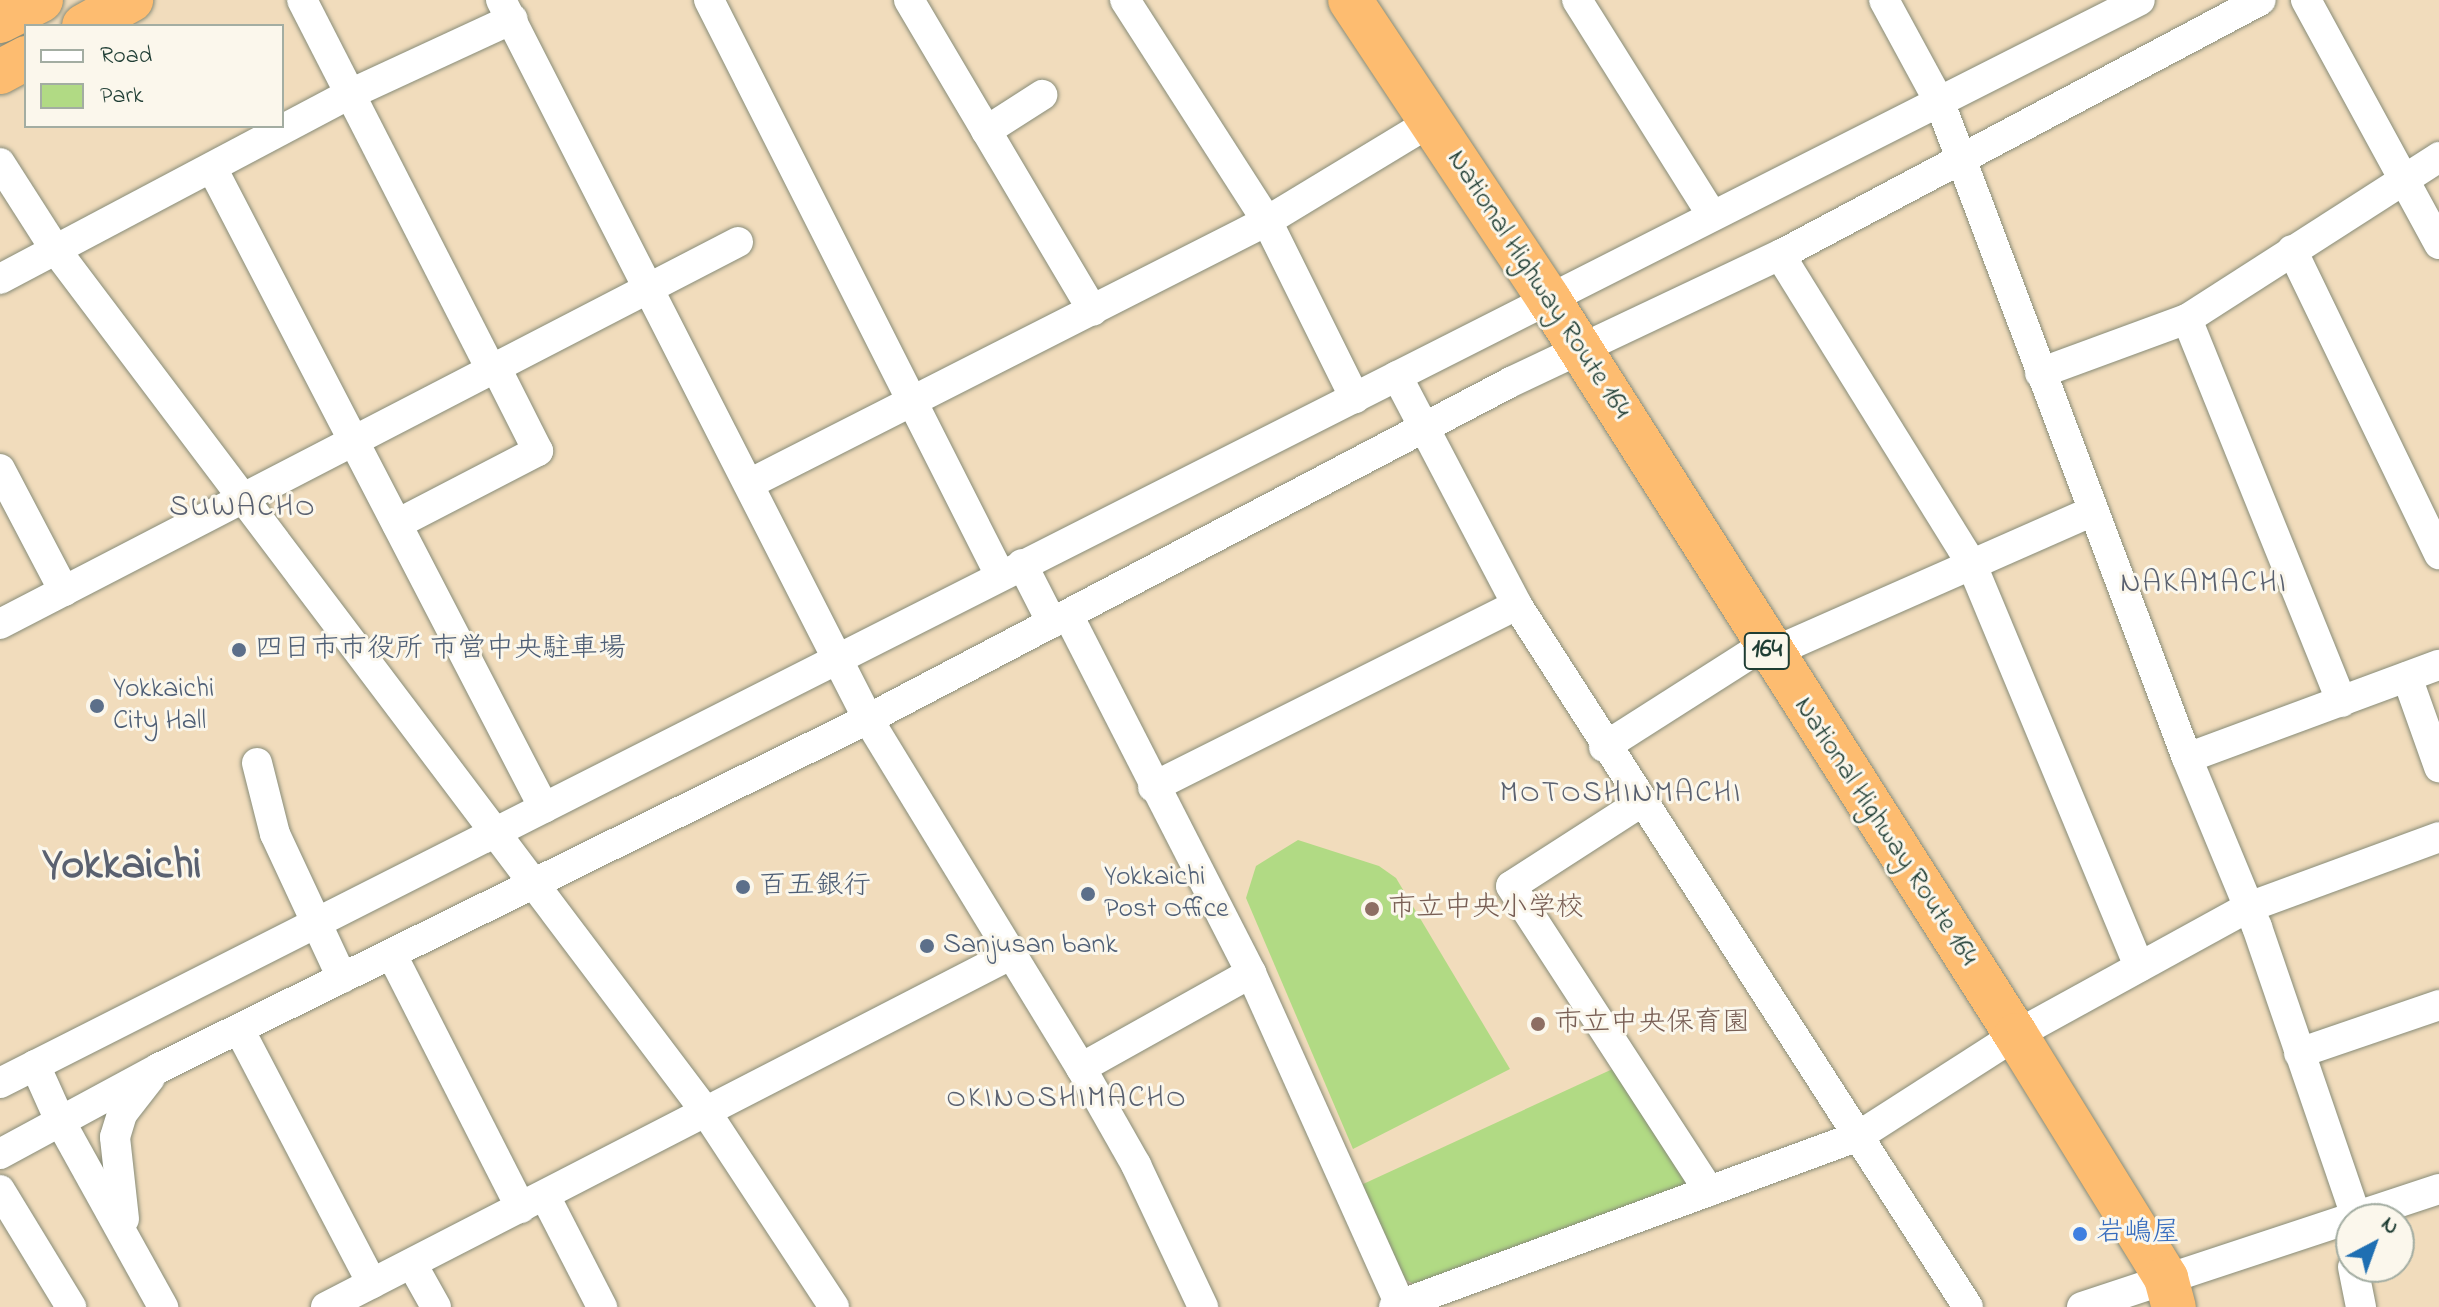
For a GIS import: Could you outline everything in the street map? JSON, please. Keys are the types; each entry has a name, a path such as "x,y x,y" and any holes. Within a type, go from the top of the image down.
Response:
{"highway":[{"path":"0,21 41,0"},
{"path":"88,24 131,0"},
{"name":"National Highway Route 164","path":"1350,0 1548,298 1766,649 2016,1035 2170,1293"},
{"path":"0,72 24,59"}],"street":[{"path":"302,0 538,451 397,524"},
{"path":"709,0 911,402 1011,570 1060,619 1153,787 1251,973 1398,1306 1857,1137 2016,1035 2249,907 2439,837"},
{"path":"909,0 1093,311"},
{"path":"1125,0 1267,221 1355,398"},
{"path":"1577,0 1712,215"},
{"path":"1884,0 1940,103 1958,160 2187,758 2249,907 2345,1203"},
{"path":"0,1083 320,925 1011,570 2140,0"},
{"path":"0,1154 159,1068 868,719 1580,349 1780,255 2261,0"},
{"path":"2306,0 2439,244"},
{"path":"0,279 506,10 650,285 868,719 1081,1068 1136,1165 1203,1307"},
{"path":"986,131 1042,95"},
{"path":"749,484 1267,221 1432,121"},
{"path":"2040,373 2187,319 2439,157"},
{"path":"0,163 55,249 247,499 706,1112 834,1307"},
{"path":"212,168 544,808"},
{"path":"0,624 247,499 650,285 738,242"},
{"path":"2292,250 2439,554"},
{"path":"1780,255 1972,565 2139,967"},
{"path":"2187,319 2342,702"},
{"path":"1397,376 1517,605 1604,747 1968,1307"},
{"path":"0,469 64,591"},
{"path":"1604,747 1766,649 1972,565 2093,511"},
{"path":"1153,787 1517,605"},
{"path":"2187,758 2439,665"},
{"path":"2407,677 2439,767"},
{"path":"257,763 275,834 320,925 342,978"},
{"path":"1640,803 1511,886 1709,1191"},
{"path":"392,955 533,1202 602,1307"},
{"path":"326,1307 1010,955"},
{"path":"1081,1068 1251,973"},
{"path":"2299,1053 2439,1005"},
{"path":"239,1029 372,1283"},
{"path":"35,1065 60,1121 163,1307"},
{"path":"131,1252 117,1190 115,1137 122,1114 159,1068"},
{"path":"2396,1203 2439,1189"},
{"path":"0,1190 69,1304"},
{"path":"2082,1307 2170,1293 2335,1224"},
{"path":"0,1226 69,1304"},
{"path":"412,1264 436,1307"},
{"path":"2356,1283 2361,1307"}],"green space":[{"path":"1298,840 1379,866 1396,878 1510,1069 1353,1149 1246,898 1256,866"},
{"path":"1617,1067 1687,1175 1684,1187 1414,1284 1404,1279 1361,1185"}],"place":[{"name":"四日市市役所 市営中央駐車場","path":"239,650"},
{"name":"Yokkaichi City Hall","path":"97,706"},
{"name":"百五銀行","path":"743,887"},
{"name":"Yokkaichi Post Office","path":"1088,894"},
{"name":"市立中央小学校","path":"1372,909"},
{"name":"Sanjusan bank","path":"927,946"},
{"name":"市立中央保育園","path":"1538,1024"},
{"name":"岩嶋屋","path":"2080,1234"}],"district":[{"name":"SUWACHO","path":"243,508"},
{"name":"NAKAMACHI","path":"2204,584"},
{"name":"MOTOSHINMACHI","path":"1621,794"},
{"name":"Yokkaichi","path":"122,866"},
{"name":"OKINOSHIMACHO","path":"1067,1099"}]}
